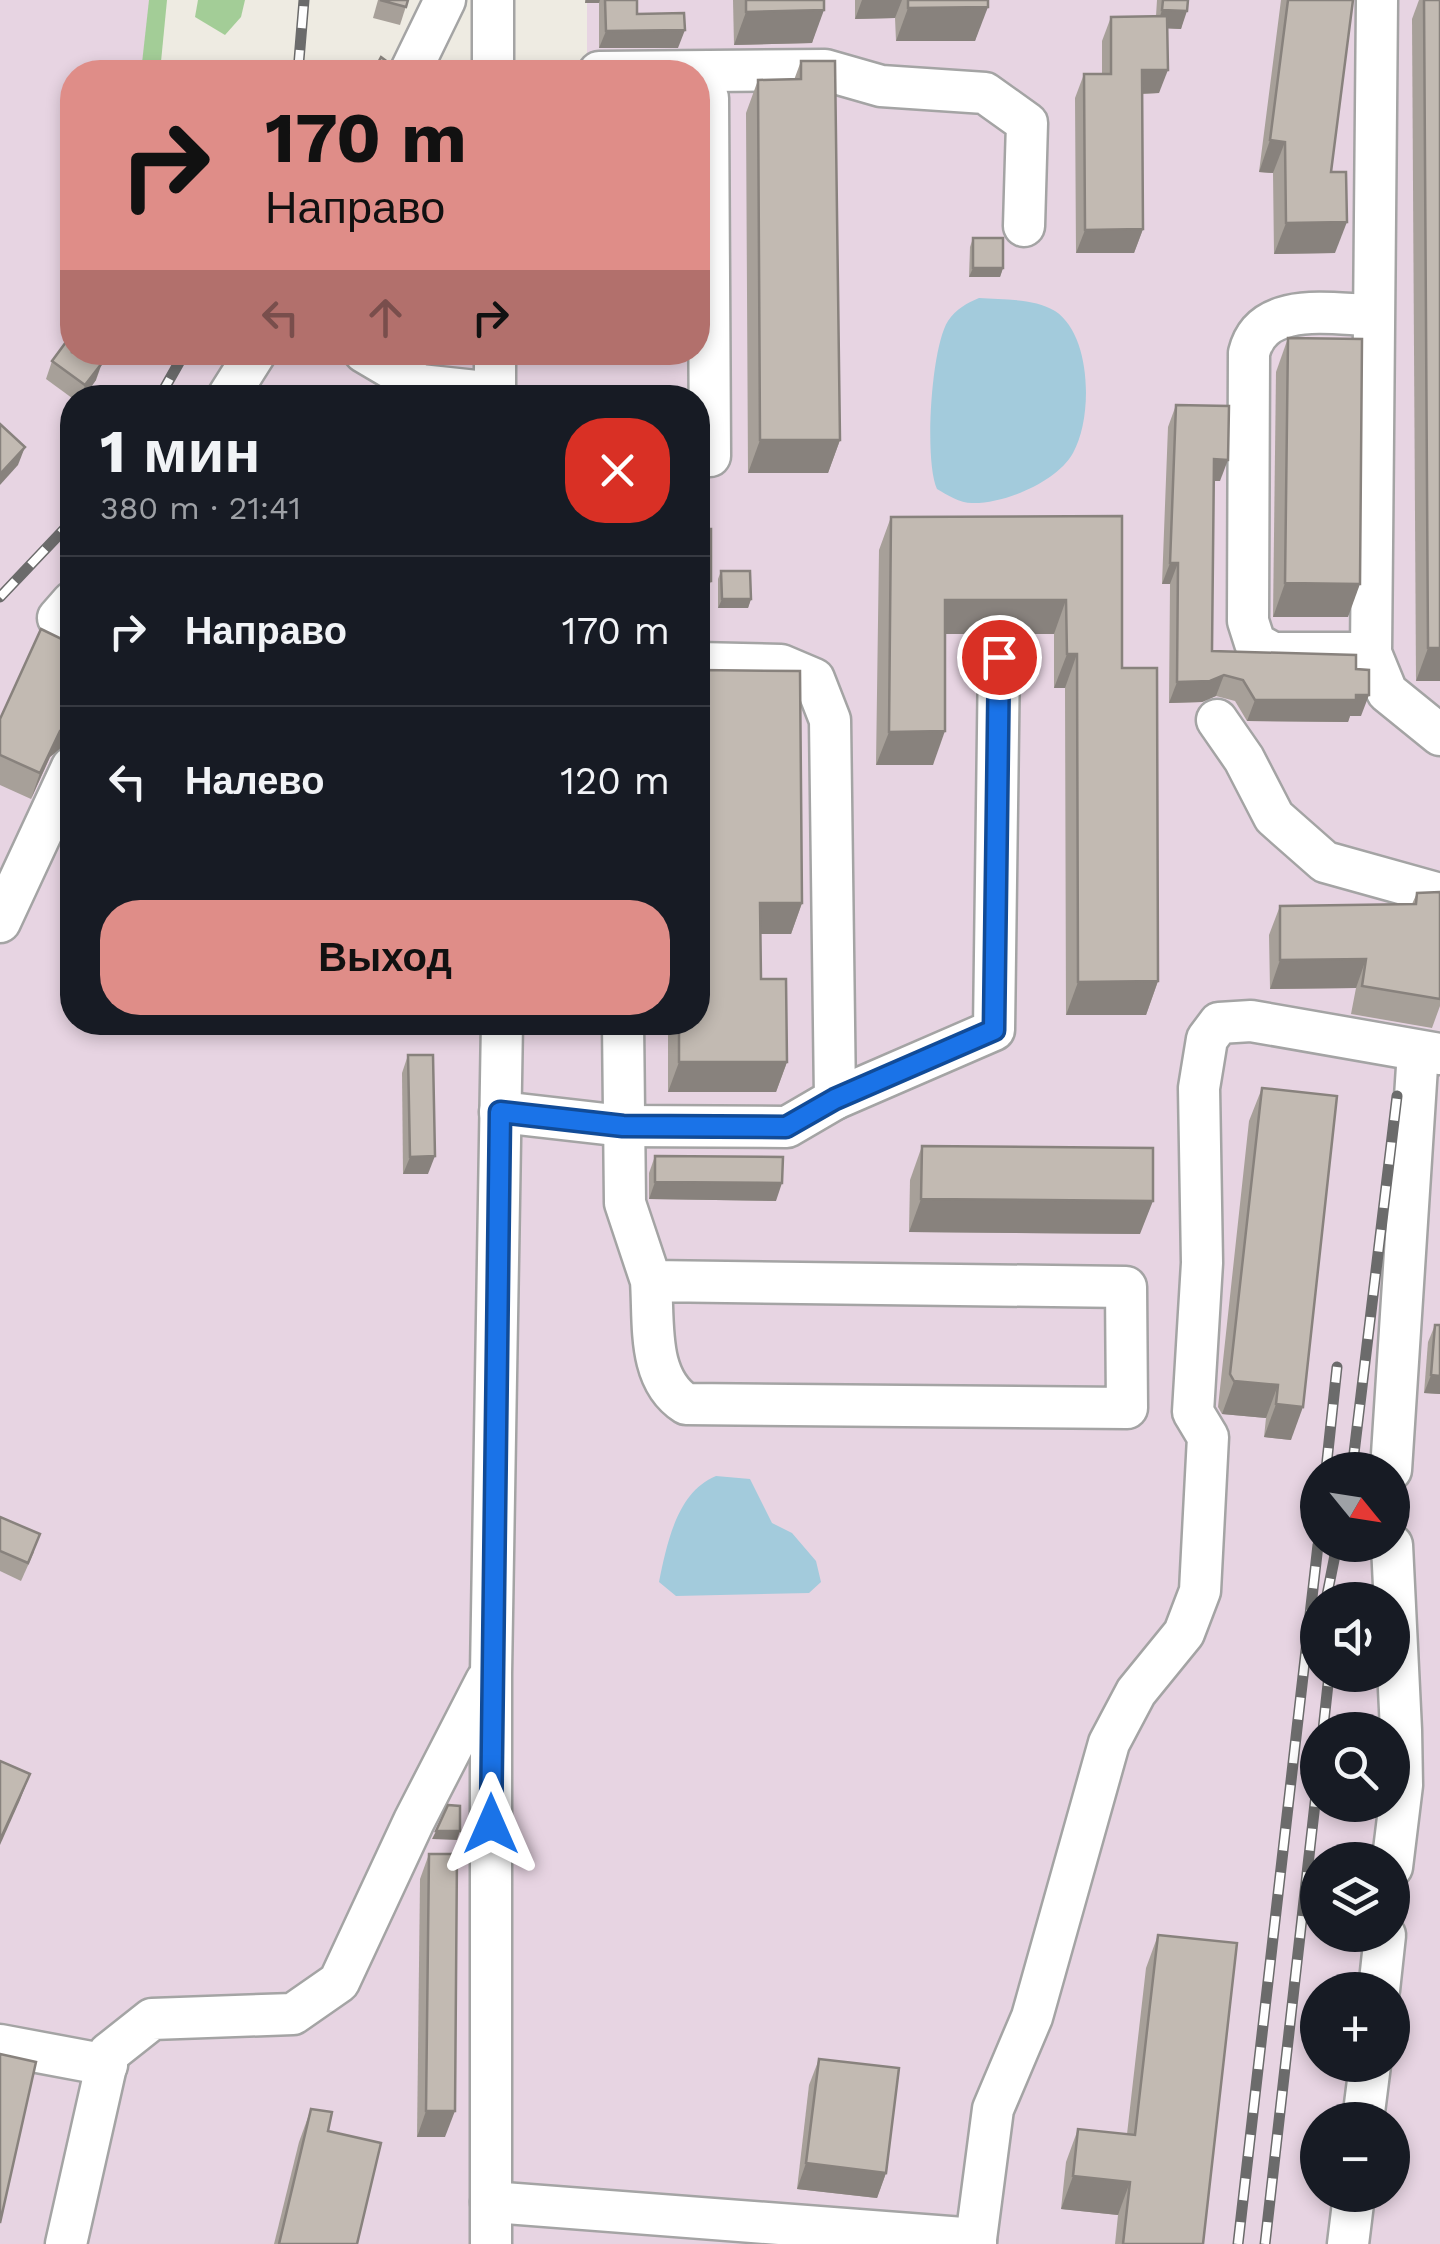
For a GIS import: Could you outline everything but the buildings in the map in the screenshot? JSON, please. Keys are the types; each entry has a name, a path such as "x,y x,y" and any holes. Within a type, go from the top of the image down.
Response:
{"street":[{"path":"416,60 446,0"},
{"path":"493,0 493,60"},
{"path":"1377,0 1370,315 1371,653 1387,692 1440,735"},
{"path":"710,71 826,70 881,86 985,93 1027,124 1024,226"},
{"path":"1370,315 1300,314 1272,320 1254,334 1249,353 1248,621 1255,642 1273,653 1371,653"},
{"path":"386,365 420,385"},
{"path":"500,1112 623,1126 786,1127 835,1099 994,1030 999,657"},
{"path":"710,664 782,665 814,679 830,720 835,1099"},
{"path":"1217,720 1244,759 1274,817 1326,862 1440,894"},
{"path":"0,922 60,792"},
{"path":"491,2202 976,2241 994,2110 1032,2017 1108,1743 1136,1692 1184,1632 1200,1592 1208,1437 1193,1412 1202,1263 1200,1088 1207,1039 1219,1023 1252,1021 1429,1052 1394,1452"},
{"path":"490,2244 491,1673 502,1035"},
{"path":"623,1035 624,1204 651,1281 657,1367 668,1392 686,1404 1127,1408 1126,1287 651,1281"},
{"path":"1393,1562 1402,1730 1402,1785 1395,1842"},
{"path":"66,2244 109,2053 152,2019 293,2014 339,1982 414,1820 491,1673"},
{"path":"0,2045 106,2066"},
{"path":"1348,2244 1352,2212"}],"shaded area":[{"path":"0,0 159,0 156,60 60,60 60,365 710,365 710,60 587,60 587,0 1440,0 1440,2244 0,2244"}],"green space":[{"path":"149,0 167,0 161,60 142,60"},
{"path":"198,0 245,0 241,17 225,35 195,17"}],"water":[{"path":"979,298 1028,302 1055,311 1076,338 1086,399 1079,438 1065,464 1029,489 999,500 972,503 937,489 930,430 942,335 955,313"},
{"path":"716,1476 750,1479 772,1523 792,1533 816,1561 821,1582 809,1593 676,1596 659,1582 670,1536 683,1506"}],"railway":[{"path":"299,60 304,0"},
{"path":"166,385 178,365"},
{"path":"0,597 60,534"},
{"path":"1354,1452 1397,1096"},
{"path":"1328,1452 1337,1367"},
{"path":"1238,2244 1316,1562"},
{"path":"1330,1582 1334,1562"},
{"path":"1325,1712 1327,1692"},
{"path":"1265,2244 1313,1822"}],"route":[{"path":"491,1824 500,1112 623,1126 786,1127 835,1099 994,1030 999,657"}]}
